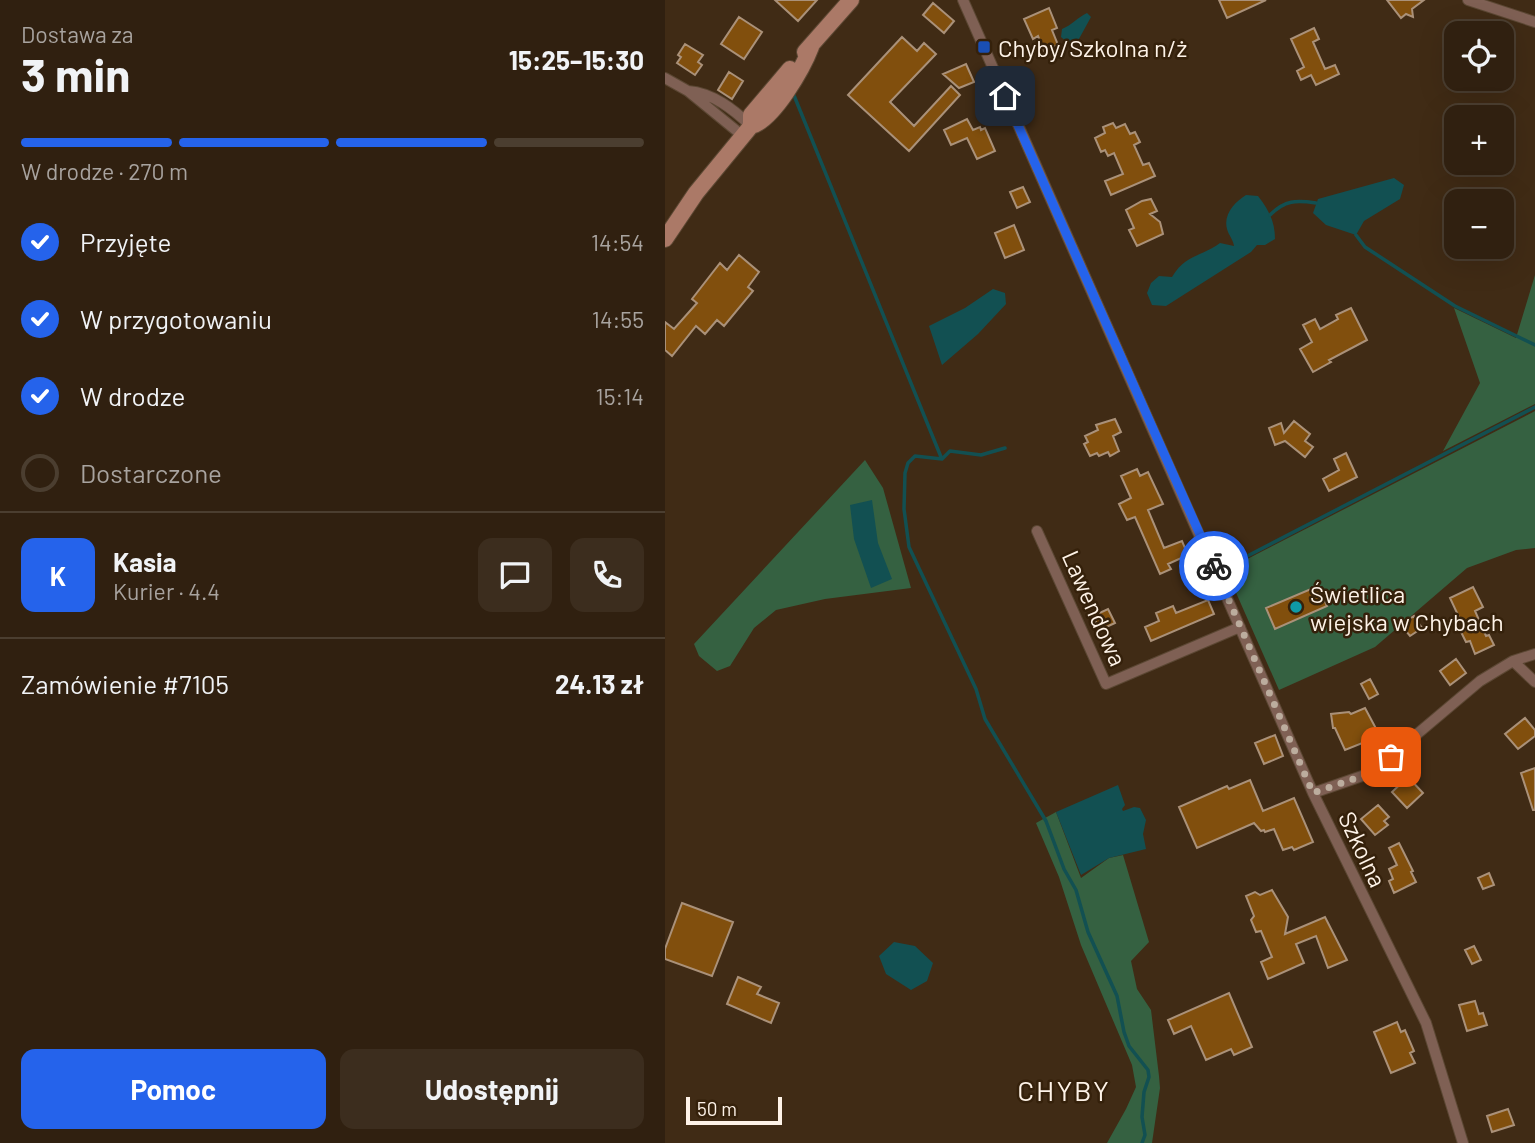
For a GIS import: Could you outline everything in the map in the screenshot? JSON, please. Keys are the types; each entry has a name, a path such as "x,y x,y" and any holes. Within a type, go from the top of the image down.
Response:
{"street":[{"path":"665,239 696,193 747,130 763,120 777,103 805,62 811,47 851,0"},
{"name":"Szkolna","path":"963,0 1313,793 1426,1023 1463,1143"},
{"path":"1468,0 1535,22"},
{"path":"665,78 688,91 723,103 747,130"},
{"path":"665,219 696,193"},
{"name":"Lawendowa","path":"1037,531 1106,684 1240,627"},
{"path":"1313,793 1365,775 1378,767 1480,681 1513,661 1535,654"},
{"path":"1513,661 1535,682"}],"green space":[{"path":"1535,275 1535,404 1443,451 1480,383 1454,308 1516,338"},
{"path":"1535,411 1535,548 1516,550 1467,568 1375,647 1279,690 1226,570"},
{"path":"865,460 883,488 911,588 825,599 776,610 754,628 730,666 717,671 699,656 694,644"},
{"path":"1056,812 1081,878 1109,858 1123,855 1149,942 1131,961 1137,989 1151,1010 1159,1076 1160,1088 1152,1143 1107,1143 1136,1087 1132,1065 1081,945 1059,877 1036,823"}],"water":[{"path":"1087,13 1091,17 1074,48 1061,37 1062,29"},
{"path":"1394,178 1404,185 1400,199 1364,221 1356,235 1326,225 1313,213 1318,199"},
{"path":"1246,195 1258,196 1265,206 1273,222 1275,239 1265,245 1257,245 1251,252 1166,306 1152,305 1147,293 1151,283 1159,276 1172,277 1182,264 1220,243 1234,246 1226,224 1228,213"},
{"path":"993,289 1005,293 1006,304 978,334 942,365 929,326 965,308"},
{"path":"872,500 878,543 892,579 871,588 854,539 850,505"},
{"path":"1118,785 1125,805 1123,811 1140,808 1146,820 1143,834 1146,849 1109,858 1081,875 1056,812"},
{"path":"894,942 915,946 933,963 927,981 911,990 886,974 879,956"}],"building":[{"path":"775,0 817,0 798,21"},
{"path":"1219,0 1266,0 1227,18"},
{"path":"1387,0 1424,0 1412,9 1413,17 1406,14 1401,18"},
{"path":"933,3 954,21 944,33 923,15"},
{"path":"1049,8 1057,28 1052,30 1058,45 1044,51 1038,36 1033,39 1024,19"},
{"path":"739,17 762,32 744,59 721,44"},
{"path":"1314,28 1319,39 1313,42 1325,69 1335,65 1339,74 1316,85 1311,75 1301,80 1297,71 1304,67 1291,39"},
{"path":"902,37 917,51 924,43 936,54 890,102 914,126 951,86 960,95 909,151 848,95"},
{"path":"685,44 703,55 698,62 702,65 695,75 677,63 681,57 678,55"},
{"path":"966,64 974,82 959,88 943,74"},
{"path":"729,72 743,81 732,99 718,90"},
{"path":"967,119 973,130 985,128 995,151 977,159 967,138 951,145 944,130"},
{"path":"1113,123 1116,128 1125,124 1130,134 1135,132 1140,142 1134,145 1143,165 1149,163 1155,176 1111,195 1105,181 1123,174 1114,153 1108,156 1105,150 1101,152 1095,138 1105,133 1103,127"},
{"path":"1023,187 1030,202 1017,208 1010,192"},
{"path":"1151,199 1157,211 1150,214 1160,222 1163,234 1137,246 1129,230 1134,228 1126,210"},
{"path":"1014,225 1024,250 1005,258 995,233"},
{"path":"739,255 759,272 748,287 753,291 724,326 717,320 705,334 696,326 672,356 665,350 665,322 674,329 697,303 692,299 720,263 727,270"},
{"path":"1351,308 1367,340 1329,360 1331,362 1313,372 1300,349 1312,342 1303,325 1315,319 1320,329 1338,319 1336,315"},
{"path":"1115,419 1121,432 1113,436 1119,451 1110,456 1108,452 1090,456 1084,444 1088,442 1085,436 1098,430 1096,425"},
{"path":"1294,421 1310,434 1305,441 1313,447 1305,457 1285,441 1275,445 1269,428 1281,423 1284,433"},
{"path":"1346,453 1357,477 1329,491 1323,479 1339,470 1334,459"},
{"path":"1137,469 1140,476 1148,472 1163,504 1148,510 1164,548 1182,541 1188,555 1168,564 1171,569 1160,574 1135,517 1127,520 1119,504 1131,498 1121,476"},
{"name":"Świetlica wiejska w Chybach","path":"1318,586 1327,606 1275,629 1266,608"},
{"path":"1473,587 1483,607 1475,611 1486,636 1489,635 1494,645 1475,654 1470,641 1466,642 1461,632 1465,630 1450,598"},
{"path":"1208,600 1214,614 1151,641 1145,627 1159,621 1156,613 1173,606 1176,613"},
{"path":"1108,609 1115,623 1100,630 1093,616"},
{"path":"1414,616 1422,628 1410,636 1401,625"},
{"path":"1456,659 1466,673 1450,685 1440,671"},
{"path":"1370,679 1378,694 1369,699 1361,684"},
{"path":"1365,708 1380,736 1345,750 1333,728 1331,714 1351,714"},
{"path":"1525,718 1535,730 1535,736 1518,749 1505,734"},
{"path":"1275,735 1283,756 1264,764 1255,743"},
{"path":"1535,768 1535,810 1533,810 1521,773"},
{"path":"1408,777 1423,793 1407,808 1392,792"},
{"path":"1250,780 1263,811 1294,798 1313,842 1294,850 1292,847 1283,850 1274,829 1261,831 1254,823 1197,848 1179,807 1227,786 1229,789"},
{"path":"1378,805 1389,817 1384,821 1388,825 1375,835 1361,819"},
{"path":"1399,843 1416,882 1394,893 1389,881 1393,879 1389,869 1397,865 1389,848"},
{"path":"1489,873 1494,885 1483,889 1478,878"},
{"path":"1272,890 1288,917 1285,934 1325,917 1347,960 1328,968 1316,936 1296,944 1304,963 1268,979 1261,962 1272,957 1261,931 1256,932 1251,920 1254,916 1246,896 1255,892 1260,895"},
{"path":"682,903 733,922 712,976 665,959 665,949"},
{"path":"1474,946 1481,960 1472,964 1465,950"},
{"path":"738,977 761,987 757,994 779,1003 771,1023 727,1004"},
{"path":"1229,993 1252,1047 1234,1055 1231,1049 1206,1060 1191,1026 1174,1034 1168,1020"},
{"path":"1475,1001 1479,1014 1483,1013 1487,1025 1467,1031 1459,1005"},
{"path":"1397,1022 1401,1032 1405,1030 1414,1051 1410,1053 1415,1063 1391,1073 1374,1032"},
{"path":"1508,1109 1514,1125 1492,1132 1487,1116"}],"waterway":[{"path":"793,93 941,457"},
{"path":"1270,215 1291,202 1316,203"},
{"path":"1356,235 1365,247 1455,306 1535,345"},
{"path":"1228,566 1535,407"},
{"path":"1005,448 981,455 950,451 942,459 915,456 908,463 905,473 904,509 909,547 976,689 985,719 1046,821 1064,869 1076,890 1088,932 1117,996 1129,1046 1148,1070 1142,1117 1145,1135 1142,1143"}],"way so far":[{"path":"1214,566 1313,793 1365,775 1391,757"}],"place":[{"name":"Chyby/Szkolna n/ż","path":"984,47"},
{"name":"Świetlica wiejska w Chybach","path":"1296,607"}],"district":[{"name":"CHYBY","path":"1064,1090"}],"route":[{"path":"1005,96 1214,566"}]}
